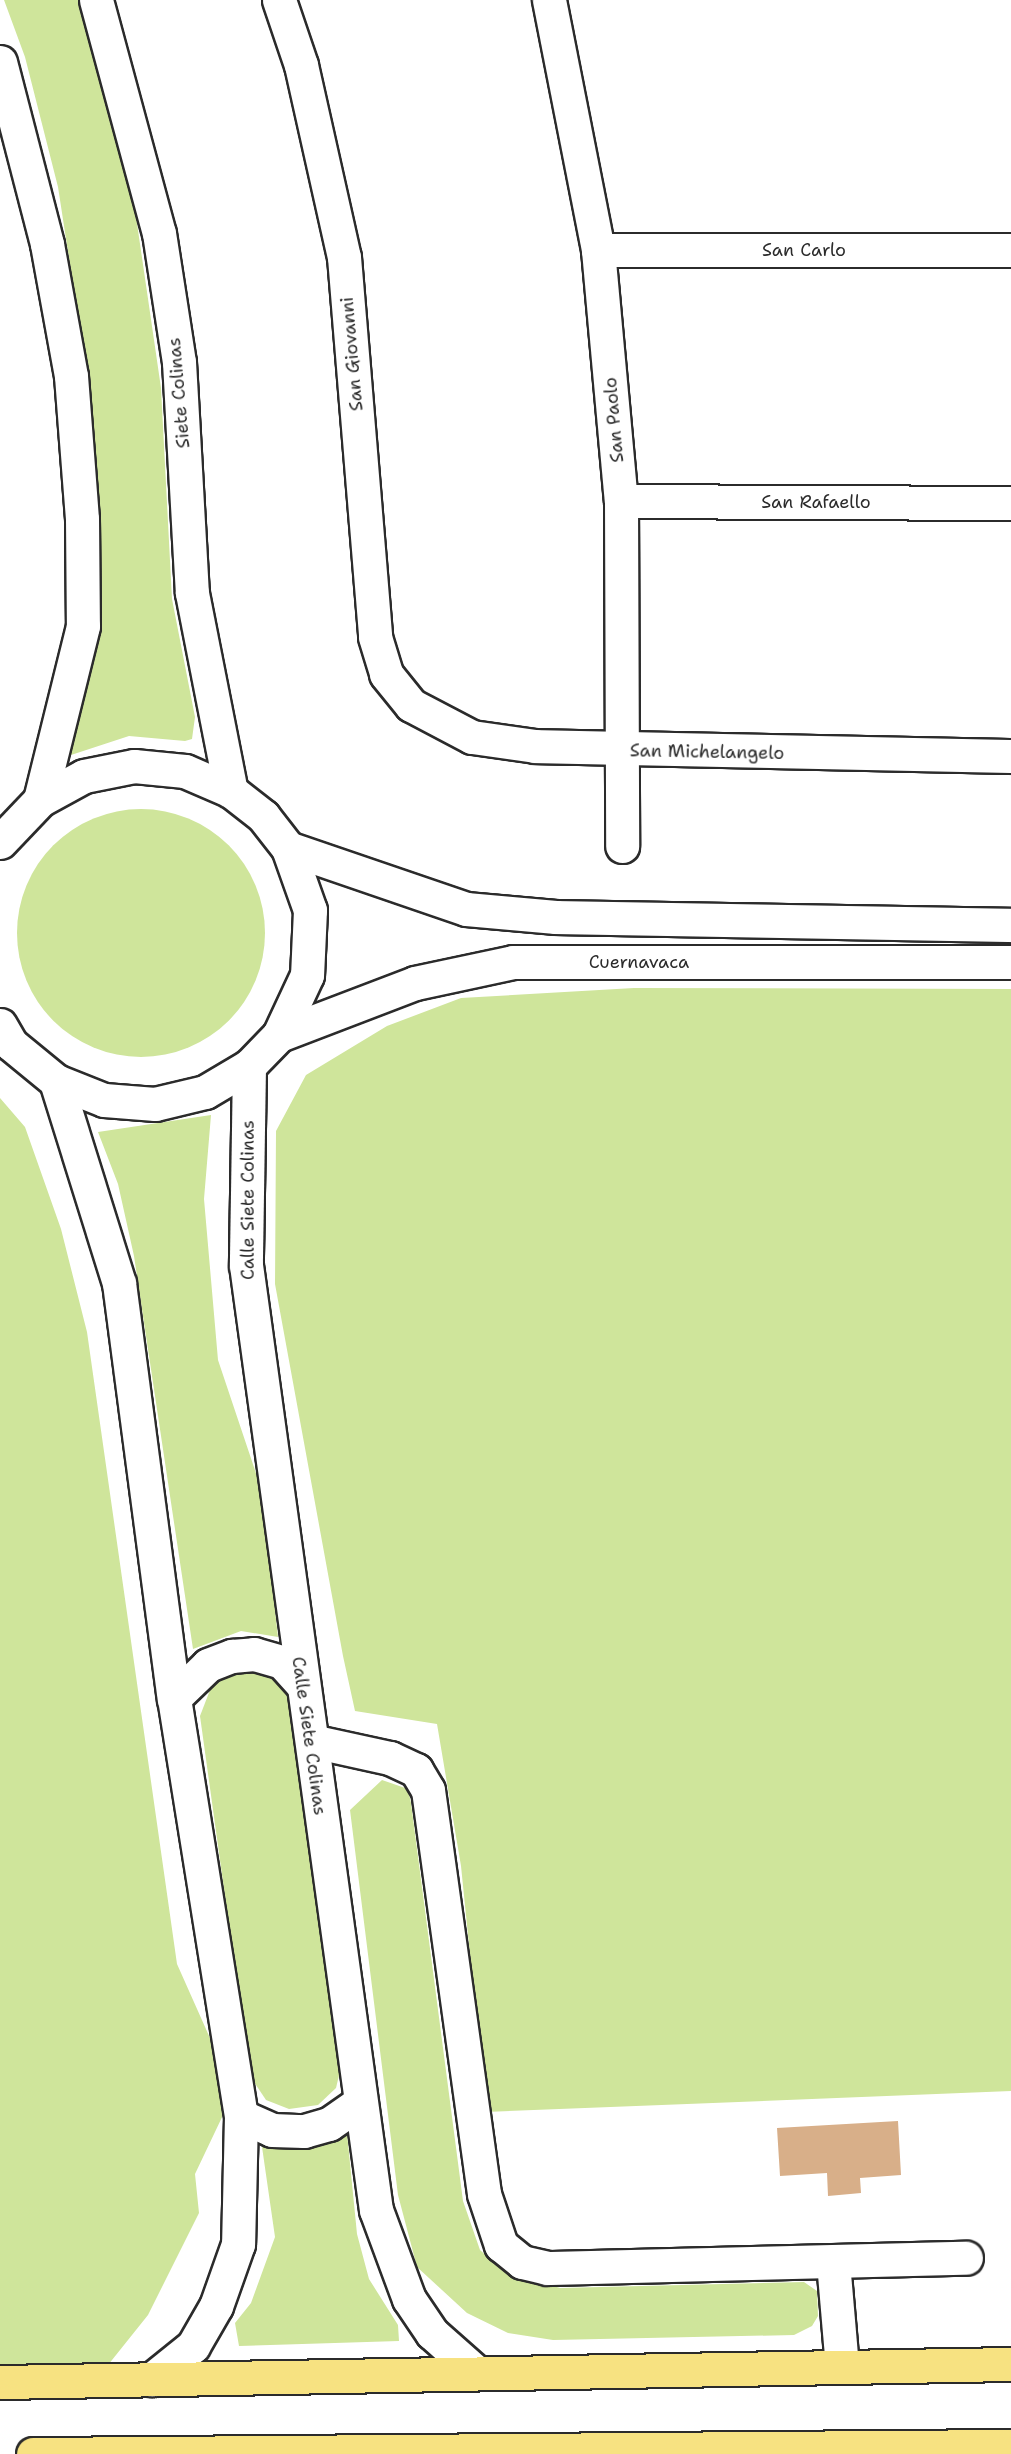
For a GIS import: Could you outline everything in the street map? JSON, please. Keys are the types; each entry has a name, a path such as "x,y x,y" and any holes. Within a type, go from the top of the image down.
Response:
{"highway":[{"path":"0,2382 1011,2364"},
{"path":"33,2454 1011,2446"}],"street":[{"name":"Siete Colinas","path":"96,0 159,233 178,362 192,593 231,791"},
{"name":"San Giovanni","path":"279,0 301,65 344,257 375,638 386,674 411,705"},
{"name":"San Paolo","path":"549,0 598,250 621,501 622,846"},
{"path":"0,62 24,143 67,354 82,519 83,626 40,800"},
{"name":"San Carlo","path":"598,250 1011,250"},
{"name":"San Rafaello","path":"621,501 1011,503"},
{"name":"San Michelangelo","path":"411,705 472,737 621,750 1011,756"},
{"path":"0,841 40,800 84,776 134,766 185,771 231,791 263,816 288,848 310,921 307,975 279,1035 249,1066 205,1092 155,1104 104,1100 56,1081 4,1036"},
{"path":"288,848 466,909 556,917 1011,925"},
{"name":"Cuernavaca","path":"279,1035 415,983 513,962 1011,962"},
{"name":"Calle Siete Colinas","path":"249,1066 246,1265 301,1683 312,1741 358,2104 390,2259 432,2333 476,2372"},
{"path":"56,1081 120,1283 174,1698 241,2116 238,2244 216,2306 193,2346 152,2379"},
{"path":"174,1698 201,1671 232,1656 254,1654 282,1662 301,1683"},
{"path":"312,1741 390,1758 416,1770 428,1790 484,2194 501,2245 522,2262 547,2268 966,2258"},
{"path":"241,2116 272,2130 304,2132 329,2124 358,2104"},
{"path":"833,2262 842,2366"}],"green space":[{"path":"4,0 80,0 132,189 161,388 172,599 195,717 192,739 185,741 129,736 71,755 65,751 91,671 98,620 90,394 58,187 25,57"},
{"path":"141,809 165,811 188,818 210,830 229,845 244,864 256,886 263,909 265,933 263,957 256,980 244,1002 229,1021 210,1036 188,1048 165,1055 141,1057 117,1055 94,1048 72,1036 53,1021 38,1002 26,980 19,957 17,933 19,909 26,886 38,864 53,845 72,830 94,818 117,811"},
{"path":"634,988 1011,989 1011,2091 486,2112 461,1866 437,1724 355,1711 343,1656 275,1284 276,1131 306,1075 387,1026 461,998"},
{"path":"0,1098 25,1127 61,1229 87,1332 177,1964 234,2092 195,2174 199,2213 148,2315 100,2375 0,2386"},
{"path":"211,1115 204,1199 218,1360 262,1491 278,1637 241,1631 193,1649 134,1256 118,1184 98,1132"},
{"path":"245,1665 282,1680 293,1703 341,2067 336,2088 318,2105 289,2109 266,2100 250,2076 200,1716 215,1677"},
{"path":"382,1780 408,1789 411,1803 463,2201 480,2250 502,2270 560,2288 804,2282 817,2291 818,2316 812,2326 794,2335 553,2340 508,2333 467,2313 417,2267 398,2195 350,1810"},
{"path":"347,2133 357,2234 369,2279 398,2325 399,2341 239,2346 235,2323 251,2303 275,2237 261,2140 306,2146"}],"building":[{"path":"898,2121 901,2175 860,2178 861,2193 828,2196 827,2173 780,2176 777,2128"}]}
